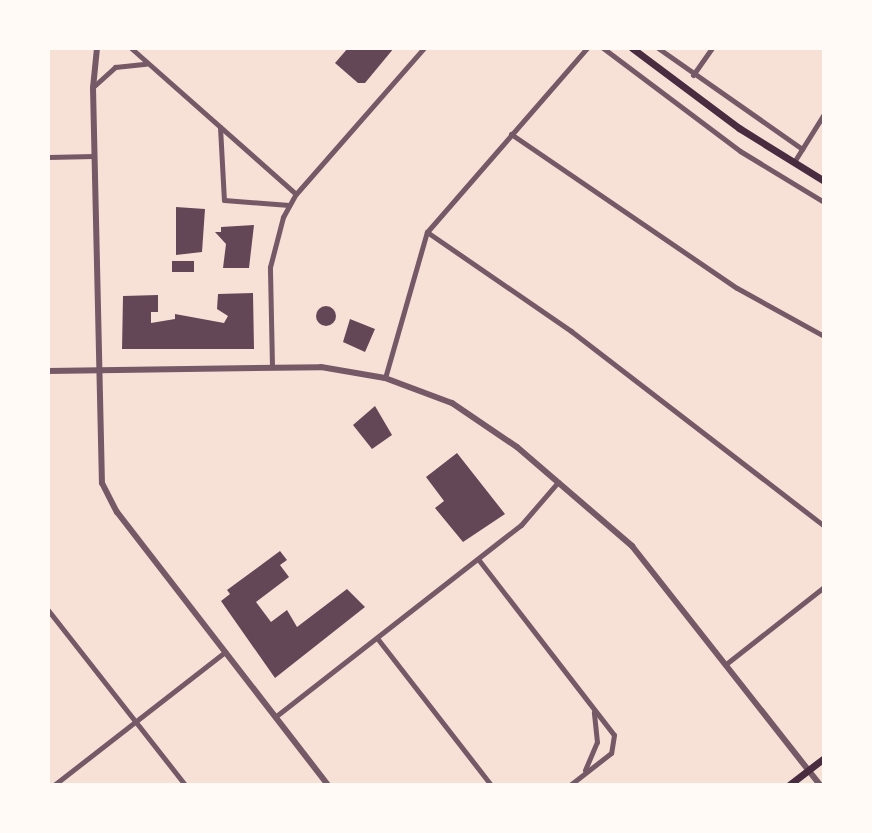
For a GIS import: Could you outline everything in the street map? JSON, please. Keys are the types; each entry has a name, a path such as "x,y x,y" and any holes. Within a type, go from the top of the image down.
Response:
{"main road":[{"path":"632,48 824,181"},
{"path":"789,785 824,758"}],"street":[{"path":"97,48 93,88 98,466 105,492 328,785"},
{"path":"131,48 296,194"},
{"path":"272,366 271,257 289,205 424,48"},
{"path":"385,378 427,232 587,48"},
{"path":"603,48 740,151 824,202"},
{"path":"658,48 802,149"},
{"path":"693,75 712,48"},
{"path":"93,88 115,67 149,64"},
{"path":"794,163 824,114"},
{"path":"220,126 224,200 289,205"},
{"path":"511,134 723,279 824,336"},
{"path":"48,157 94,156"},
{"path":"427,232 571,331 824,526"},
{"path":"48,371 272,366 338,369 385,378 469,412 558,482 639,554 820,785"},
{"path":"275,717 527,519 558,482"},
{"path":"478,559 593,707 616,744 570,785"},
{"path":"726,664 824,587"},
{"path":"48,610 185,785"},
{"path":"377,638 491,785"},
{"path":"54,785 225,652"},
{"path":"580,777 597,742 593,707"}],"building":[{"path":"348,48 394,48 365,83 358,83 335,63"},
{"path":"176,207 205,209 202,252 176,255"},
{"path":"254,225 249,268 223,268 226,244 215,232 221,232 221,227"},
{"path":"172,261 194,261 194,272 172,272"},
{"path":"253,293 254,349 122,349 123,296 158,295 158,312 151,312 151,323 175,319 175,314 224,323 228,316 217,309 218,294"},
{"path":"326,306 333,309 336,316 333,323 326,326 319,323 316,316 319,309"},
{"path":"350,319 375,329 365,352 343,342"},
{"path":"375,406 392,435 372,449 353,425"},
{"path":"457,453 505,514 463,542 435,508 444,501 426,477"},
{"path":"280,551 287,560 280,565 289,577 256,602 271,622 287,610 297,627 347,589 365,607 275,678 221,601 230,594 227,590"}]}
